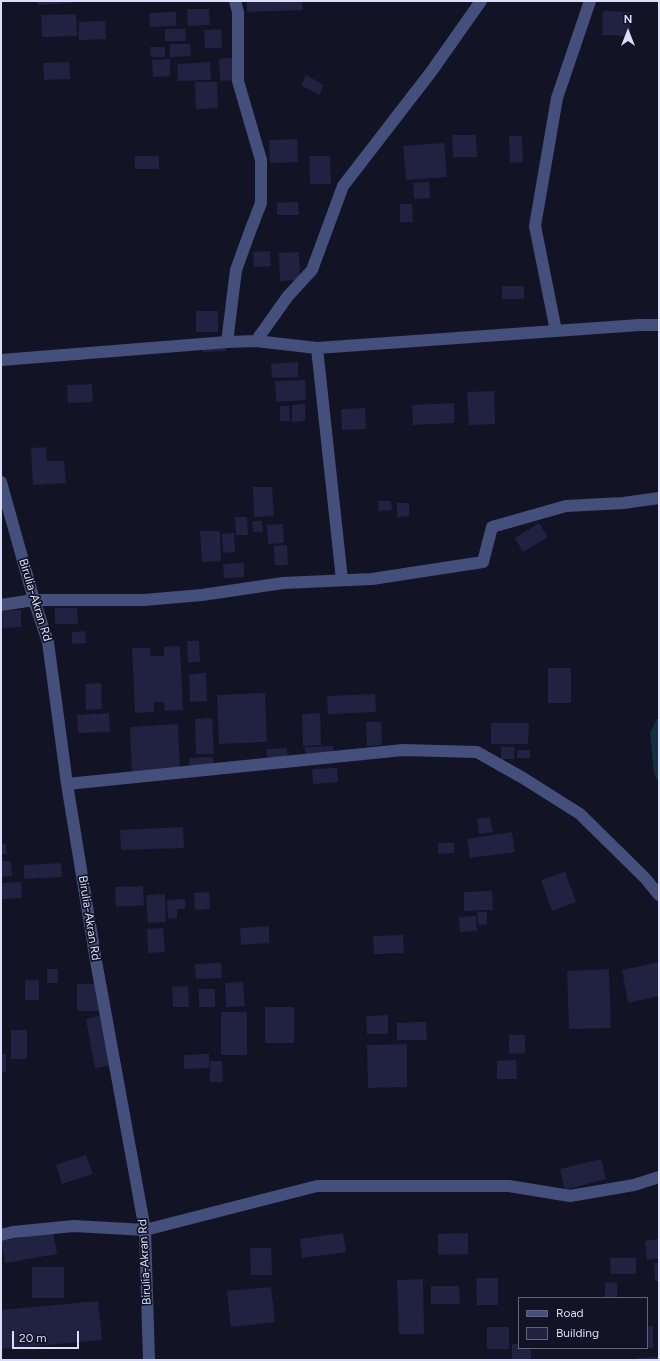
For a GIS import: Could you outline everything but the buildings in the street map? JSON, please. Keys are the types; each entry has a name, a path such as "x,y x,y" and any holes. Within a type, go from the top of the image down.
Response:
{"street":[{"path":"227,342 236,270 262,203 261,160 238,81 238,12 235,1"},
{"path":"256,341 288,296 312,270 343,186 431,72 480,1"},
{"path":"556,331 535,226 557,98 590,1"},
{"path":"1,360 227,342 256,341 317,348 639,325 659,325"},
{"path":"317,348 342,580"},
{"name":"Birulia-Akran Rd","path":"1,482 34,600 48,642 67,784 96,961 145,1230 149,1360"},
{"path":"1,605 34,600 144,600 202,595 283,583 372,579 483,562 492,527 566,506 623,503 659,498"},
{"path":"67,784 403,750 477,752 523,778 580,814 645,878 659,895"},
{"path":"1,1235 13,1232 74,1226 145,1230 317,1186 509,1186 570,1196 634,1185 659,1178"}],"water":[{"path":"657,719 659,719 659,784 654,773 650,732"}]}
